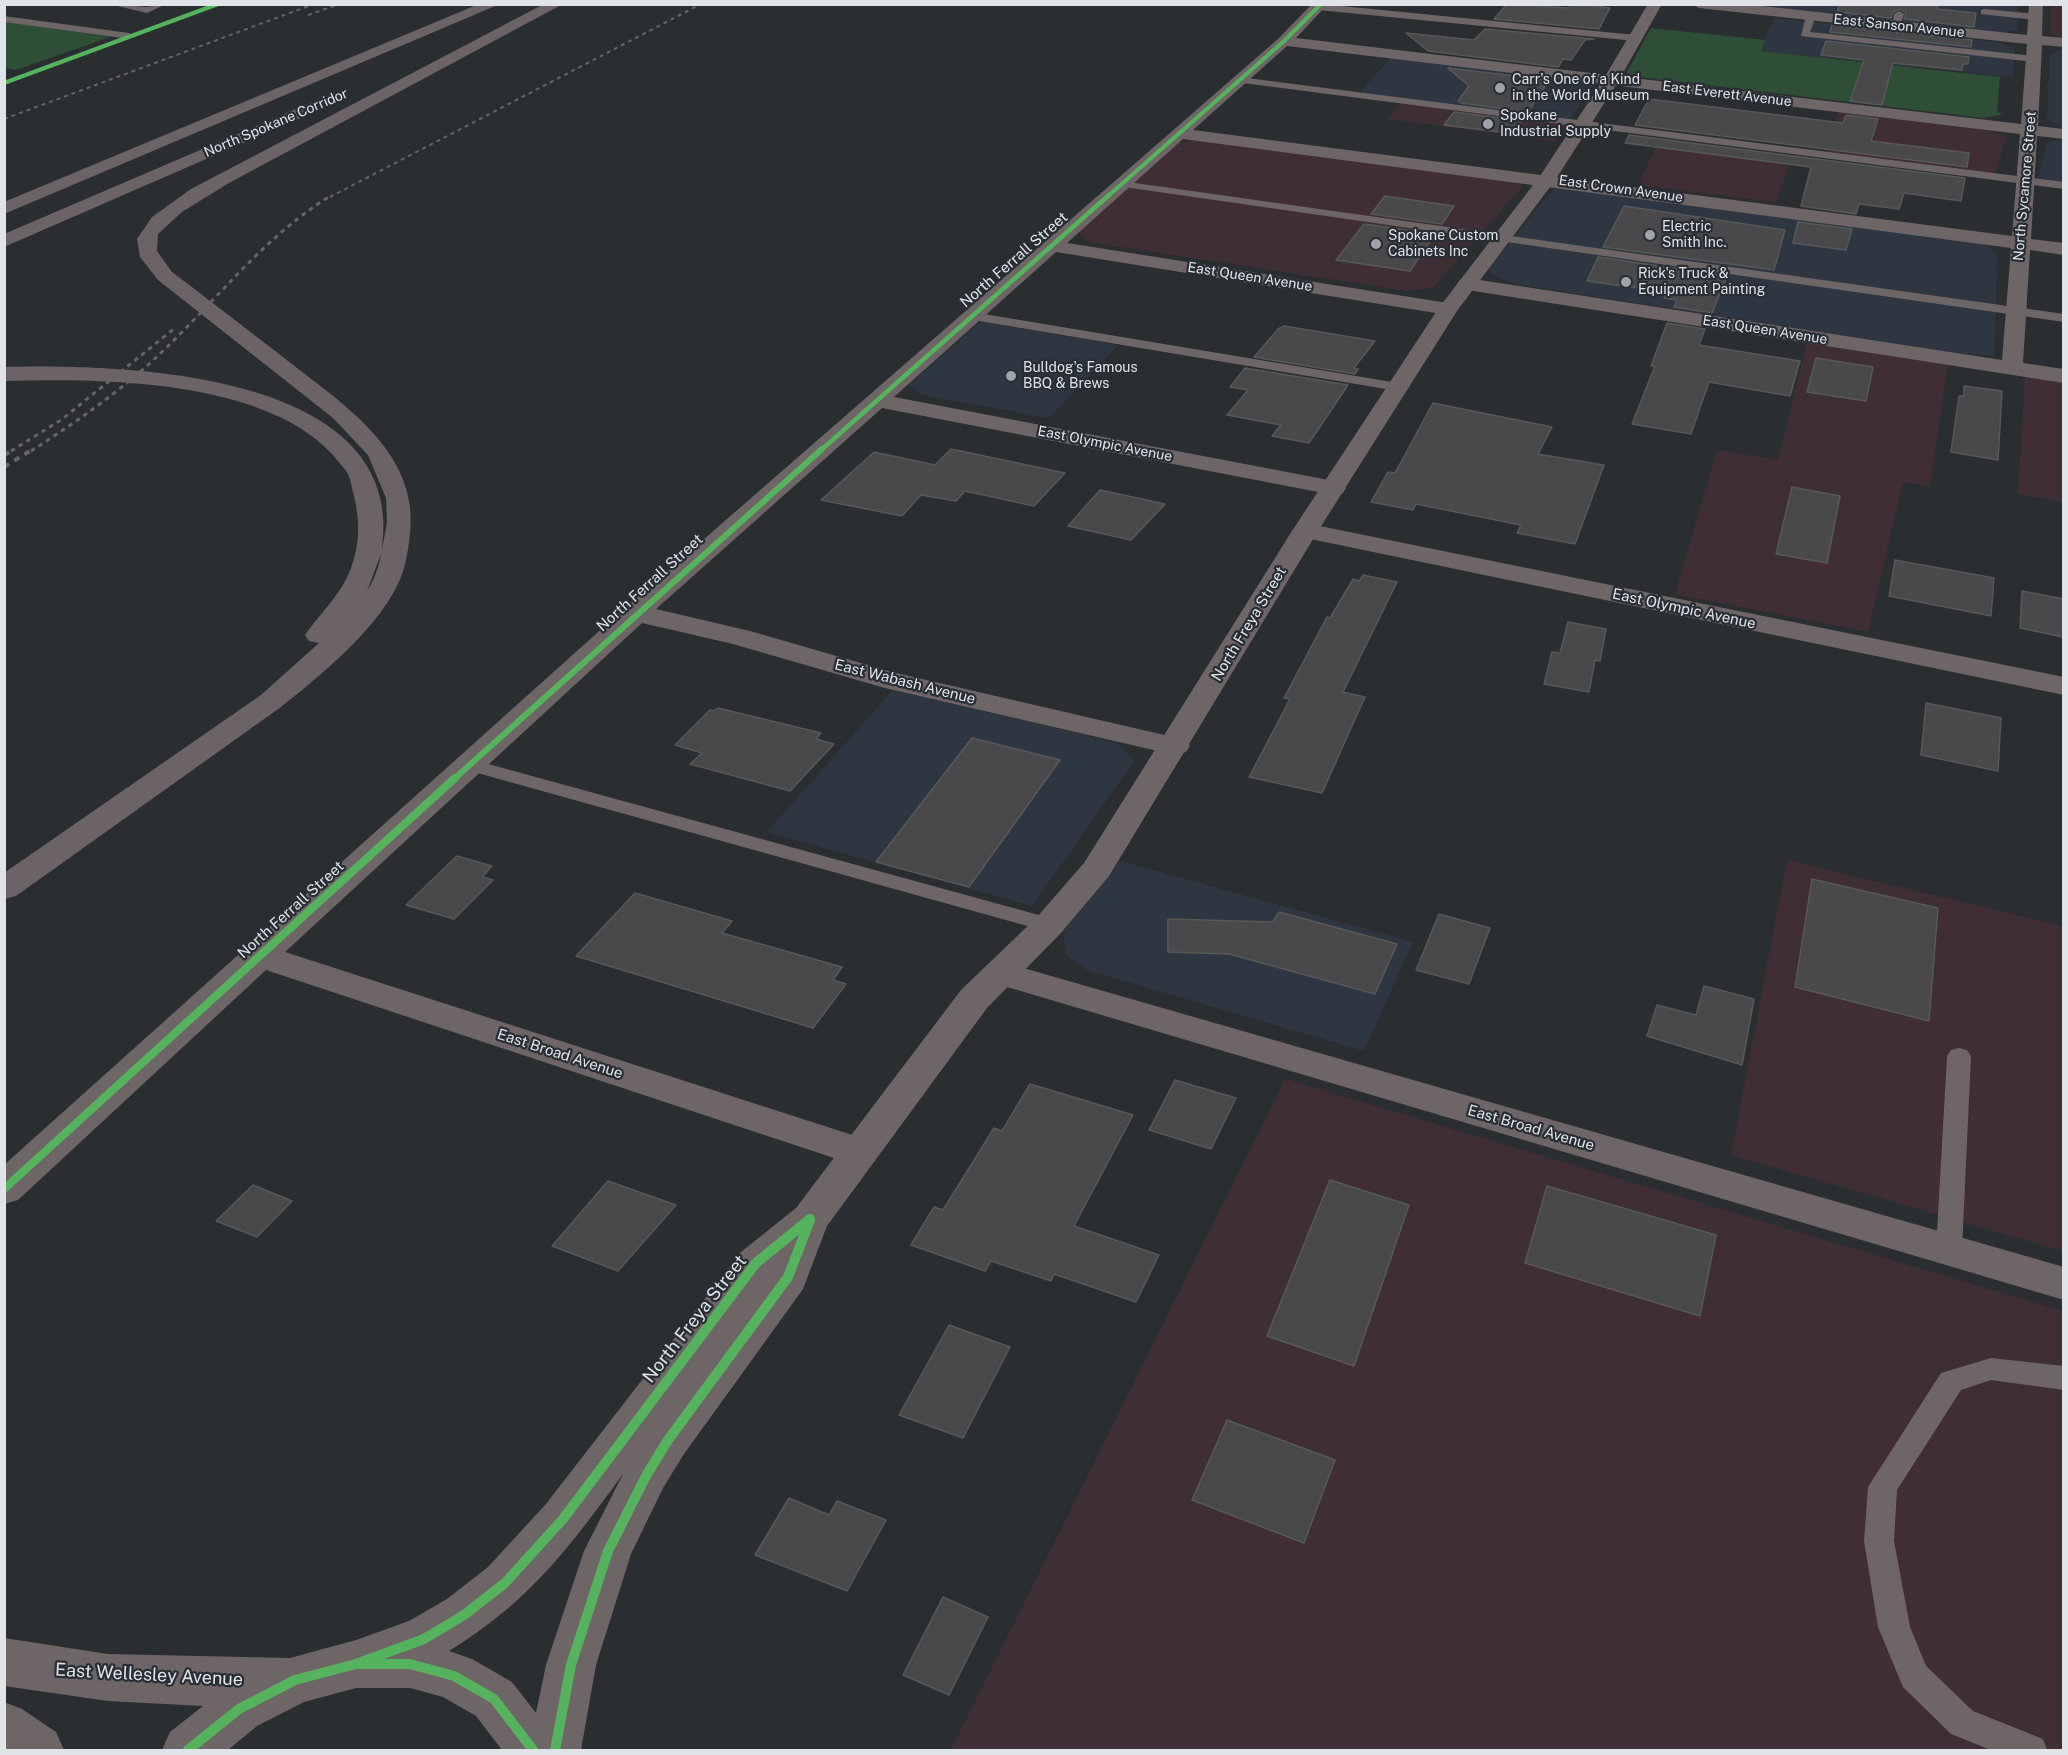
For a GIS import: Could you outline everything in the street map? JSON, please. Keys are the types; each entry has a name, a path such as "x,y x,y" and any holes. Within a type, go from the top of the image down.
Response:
{"highway":[{"path":"200,109 476,4"},
{"name":"North Spokane Corridor","path":"4,209 493,4"},
{"path":"388,74 546,4"},
{"path":"4,889 271,701 344,637 366,613 393,566 400,522 398,498 379,453 341,413 165,276 148,256 145,244 148,233 166,215 229,176 556,4"},
{"name":"North Spokane Corridor","path":"4,241 357,88"},
{"path":"4,374 53,373 108,376 211,387 279,406 309,420 328,434 356,463 371,506 372,545 359,583 330,624 297,656 239,700 4,863"}],"street":[{"name":"North Freya Street","path":"356,1664 424,1639 464,1615 505,1583 563,1519 756,1263 810,1219 962,1014 999,973 1049,925 1097,869 1175,746 1305,531 1448,309 1506,237 1547,179 1611,80 1655,4"},
{"name":"East Sanson Avenue","path":"1699,4 1782,9 1810,16 1897,20 1959,32 2064,43"},
{"name":"North Ferrall Street","path":"4,1189 636,613 1284,41 1320,6"},
{"name":"North Sycamore Street","path":"2012,368 2020,243 2031,130 2036,11"},
{"name":"East Everett Avenue","path":"1284,41 2064,134"},
{"name":"East Crown Avenue","path":"1179,133 1547,179 2064,249"},
{"name":"East Queen Avenue","path":"1052,246 1448,309"},
{"name":"East Queen Avenue","path":"1467,284 2064,376"},
{"name":"East Olympic Avenue","path":"876,400 1334,489"},
{"name":"East Olympic Avenue","path":"1305,531 2064,686"},
{"name":"East Wabash Avenue","path":"636,613 740,637 885,679 1175,746"},
{"name":"East Broad Avenue","path":"260,956 860,1152"},
{"name":"East Broad Avenue","path":"999,973 2064,1284"},
{"name":"North Freya Street","path":"555,1750 570,1665 612,1542 647,1474 668,1440 788,1277 810,1219"},
{"name":"East Wellesley Avenue","path":"4,1662 58,1671 123,1677 242,1682 295,1680"},
{"path":"188,1750 239,1709 295,1680 356,1664 410,1664 454,1676 494,1699 533,1750"},
{"path":"4,1727 38,1750"}],"lane":[{"path":"113,4 147,10 162,4"},
{"path":"1320,6 1636,38"},
{"path":"1984,12 2036,11"},
{"path":"1810,16 1804,34 2034,59"},
{"path":"4,19 129,36"},
{"path":"1956,51 1959,32"},
{"path":"1239,80 1582,126 2064,186"},
{"path":"1121,184 2064,318"},
{"path":"972,316 1398,387"},
{"path":"470,765 1049,925"},
{"path":"1949,1251 1959,1056"},
{"path":"2031,1750 1962,1723 1914,1676 1894,1627 1879,1541 1883,1487 1951,1381 1991,1369 2064,1378"}],"shaded area":[{"path":"1723,5 2018,5 2017,30 2004,33"},
{"path":"2051,5 2063,5 2063,39 2051,34"},
{"path":"1774,18 1998,42 2015,49 2013,77 1760,51"},
{"path":"2064,49 2063,127 2047,119 2050,54"},
{"path":"1392,56 1585,80 1594,84 1568,122 1358,95"},
{"path":"1402,101 1568,122 1556,141 1387,119"},
{"path":"1839,111 1985,129 2007,137 1994,175 1826,154"},
{"path":"1206,139 1515,180 1522,187 1434,287 1409,291 1088,242 1075,230 1170,144"},
{"path":"1659,139 1792,155 1776,202 1639,185"},
{"path":"2063,139 2063,185 2037,181 2047,143"},
{"path":"1568,188 1975,242 1988,247 1997,253 1995,356 1947,352 1515,284 1491,274 1489,268 1548,195 1555,189"},
{"path":"981,322 1118,345 1049,418 922,395 910,384"},
{"path":"1807,342 1948,364 1930,487 1903,482 1868,632 1675,594 1717,450 1778,460"},
{"path":"2025,376 2063,382 2063,502 2018,494"},
{"path":"893,690 1118,743 1134,761 1032,906 767,832"},
{"path":"1787,860 2063,926 2063,1251 1731,1155"},
{"path":"1120,861 1413,942 1364,1051 1087,970 1065,954 1064,931"},
{"path":"1285,1079 2063,1311 2063,1750 951,1750"}],"green space":[{"path":"4,21 110,37 16,70 5,68"},
{"path":"1651,28 1765,40 1761,51 2000,77 1997,112 2003,114 1984,118 1630,76 1627,72"}],"building":[{"path":"1507,4 1569,8 1572,4 1579,4 1610,8 1599,29 1494,19"},
{"path":"1840,4 1938,4 1937,9 1976,13 1974,27 1904,19 1906,13 1900,9 1893,12 1891,18 1837,12"},
{"path":"1832,25 1972,40 1971,47 1830,32"},
{"path":"1485,29 1594,39 1585,40 1571,60 1563,59 1558,67 1428,51 1406,33 1474,40"},
{"path":"1826,41 1969,57 1968,64 1963,64 1962,70 1893,63 1882,105 1850,101 1864,60 1821,55"},
{"path":"1448,68 1549,80 1528,112 1461,103 1458,101 1469,86"},
{"path":"1649,99 1843,123 1846,115 1878,119 1871,141 1969,153 1967,167 1635,125"},
{"path":"1454,112 1522,121 1517,129 1509,128 1508,133 1444,125"},
{"path":"1629,135 1965,178 1961,201 1904,193 1899,209 1859,204 1856,214 1801,206 1811,167 1625,143"},
{"path":"1385,196 1454,206 1442,224 1371,214"},
{"path":"1624,206 1785,230 1774,270 1603,247"},
{"path":"1798,222 1852,229 1846,250 1793,243"},
{"name":"Spokane Custom Cabinets Inc","path":"1364,224 1435,234 1410,271 1336,260"},
{"path":"1598,257 1727,276 1712,313 1674,307 1677,300 1664,298 1667,292 1587,281"},
{"path":"1667,323 1705,329 1699,345 1800,361 1790,396 1709,382 1691,434 1632,424 1655,366 1651,366"},
{"path":"1284,326 1375,341 1354,368 1358,369 1355,374 1254,357 1278,329"},
{"path":"1816,358 1873,367 1866,401 1807,392"},
{"path":"1245,368 1348,385 1309,443 1272,436 1281,425 1227,415 1248,390 1230,387"},
{"path":"1964,386 2002,391 1998,460 1951,452 1959,396 1964,396"},
{"path":"1433,403 1552,427 1538,454 1604,465 1575,544 1517,533 1521,525 1416,504 1413,510 1371,502 1388,472 1395,473"},
{"path":"951,449 1065,473 1034,506 965,491 956,501 921,495 902,516 821,500 874,452 935,465"},
{"path":"1792,487 1840,496 1827,563 1776,554"},
{"path":"1100,490 1165,504 1131,540 1068,526"},
{"path":"1895,560 1994,578 1991,616 1889,596"},
{"path":"1363,575 1397,582 1343,692 1365,697 1322,793 1249,777 1290,699 1284,698 1327,617 1330,618 1353,579 1359,581"},
{"path":"2022,591 2064,599 2063,637 2020,628"},
{"path":"1568,622 1606,629 1600,661 1595,660 1589,692 1544,684 1552,652 1560,653"},
{"path":"1926,703 2001,718 1998,771 1921,755"},
{"path":"718,708 821,733 816,739 834,744 790,791 690,764 702,753 675,745 710,710 714,711"},
{"path":"972,738 1060,760 969,887 876,862"},
{"path":"457,856 492,866 482,877 493,880 454,919 406,905"},
{"path":"1812,879 1938,908 1929,1021 1795,987"},
{"path":"635,893 732,921 722,933 842,967 833,980 846,984 813,1028 576,956"},
{"path":"1279,912 1397,944 1375,994 1229,954 1168,952 1168,919 1273,922"},
{"path":"1439,914 1490,928 1469,984 1416,970"},
{"path":"1704,986 1754,999 1742,1065 1647,1036 1657,1005 1696,1015"},
{"path":"1175,1080 1236,1098 1211,1149 1149,1130"},
{"path":"1030,1084 1133,1115 1074,1226 1159,1255 1136,1302 1054,1274 1051,1281 991,1261 985,1271 911,1245 934,1207 943,1210 994,1128 1002,1131"},
{"path":"1330,1180 1409,1205 1354,1366 1267,1336"},
{"path":"608,1181 676,1205 618,1271 552,1246"},
{"path":"253,1185 292,1201 257,1237 216,1221"},
{"path":"1547,1186 1716,1235 1700,1316 1525,1263"},
{"path":"949,1325 1010,1347 963,1438 899,1415"},
{"path":"1227,1420 1335,1460 1304,1543 1192,1500"},
{"path":"789,1498 829,1515 837,1501 886,1520 847,1591 755,1555"},
{"path":"943,1597 988,1617 949,1695 903,1675"}],"railway":[{"path":"4,119 314,4"},
{"path":"308,15 340,4"},
{"path":"330,197 701,4"},
{"path":"31,451 84,416 134,377 165,349 265,247 286,228 332,195"},
{"path":"11,451 61,420 175,328"},
{"path":"4,455 14,449"},
{"path":"4,467 33,449"}],"cycle path":[{"path":"4,83 218,4"},
{"path":"4,1189 636,613 1284,41 1321,4"},
{"path":"356,1664 424,1639 464,1615 505,1583 563,1519 756,1263 810,1219"},
{"path":"555,1750 571,1665 608,1551 647,1474 668,1440 788,1277 810,1220"},
{"path":"188,1750 239,1709 295,1680 356,1664 410,1664 454,1676 494,1699 533,1750"}],"place":[{"name":"Carr's One of a Kind in the World Museum","path":"1500,88"},
{"name":"Spokane Industrial Supply","path":"1488,124"},
{"name":"Electric Smith Inc.","path":"1650,235"},
{"name":"Spokane Custom Cabinets Inc","path":"1376,244"},
{"name":"Rick's Truck & Equipment Painting","path":"1626,282"},
{"name":"Bulldog's Famous BBQ & Brews","path":"1011,376"}]}
